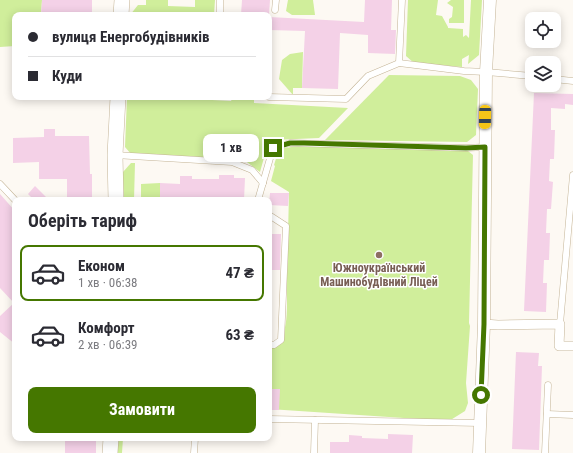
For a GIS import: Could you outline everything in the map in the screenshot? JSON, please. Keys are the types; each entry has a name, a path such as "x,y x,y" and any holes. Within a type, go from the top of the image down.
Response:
{"street":[{"path":"121,12 122,0"},
{"path":"479,453 484,324 486,72 490,0"},
{"path":"116,197 115,155 118,100"},
{"path":"484,324 560,324 559,346 573,346"},
{"path":"110,453 111,441"}],"lane":[{"path":"220,0 220,12"},
{"path":"275,10 276,0"},
{"path":"399,63 402,0"},
{"path":"272,97 346,99 368,76 399,63 464,71 525,75"},
{"path":"561,79 573,80"},
{"path":"259,197 273,148 290,143 466,148 485,147"},
{"path":"115,155 232,162 252,170 263,183"},
{"path":"560,324 573,175"},
{"path":"0,184 12,197"},
{"path":"272,217 286,226 281,340 272,345"},
{"path":"566,261 573,261"},
{"path":"545,453 548,385"},
{"path":"547,414 573,415"},
{"path":"272,419 480,424"},
{"path":"314,453 315,420"},
{"path":"194,453 195,441"}],"green space":[{"path":"0,0 42,0 41,12 12,12 12,46 0,47"},
{"path":"146,0 168,0 168,6 195,7 195,0 215,0 214,12 132,12 138,5 146,5"},
{"path":"288,0 313,0 315,15 292,15 286,11"},
{"path":"408,0 438,0 436,15 442,16 448,28 463,29 463,37 466,35 469,38 471,0 482,0 479,55 468,64 469,55 462,59 462,67 414,63 406,56"},
{"path":"451,0 464,0 464,23 449,23 449,19 452,17 453,7 447,3"},
{"path":"303,52 302,88 293,88 293,95 279,79 282,60 290,54"},
{"path":"389,75 460,76 471,80 478,89 476,135 467,142 325,140"},
{"path":"127,100 254,100 254,103 348,108 319,138 274,140 267,147 260,172 243,159 131,154 125,147"},
{"name":"Южноукраїнський Машинобудівний Ліцей","path":"310,144 468,151 473,155 470,326 466,383 468,403 465,411 449,421 272,409 272,345 281,340 286,320 287,304 289,192 271,181 279,149"},
{"path":"131,163 135,163 134,197 123,197 123,172"},
{"path":"160,183 160,197 141,197 141,184"},
{"path":"113,441 123,441 122,453 113,453"}],"building":[{"path":"42,0 92,0 92,12 41,12"},
{"path":"242,0 270,0 269,12 241,12"},
{"path":"365,0 392,0 391,30 396,30 395,54 368,53 368,35 340,33 338,89 302,88 305,31 272,30 272,17 364,22"},
{"path":"534,93 573,94 573,105 565,104 565,109 551,108 551,130 555,130 554,159 550,159 549,181 553,182 551,209 547,209 546,233 550,233 549,260 544,260 543,283 547,283 546,312 524,311"},
{"path":"44,129 55,129 55,136 89,136 92,197 67,197 67,179 39,179 39,162 13,163 13,138 44,137"},
{"path":"219,175 234,175 234,178 245,178 244,197 160,197 160,183 180,184 180,176 192,176 192,179 219,179"},
{"path":"35,186 46,197 31,197 28,194"},
{"path":"270,193 289,193 288,206 272,205 272,197 270,197"},
{"path":"0,194 12,208 12,301 0,288"},
{"path":"272,234 281,234 280,270 272,270"},
{"path":"12,305 12,342 0,332 0,316"},
{"path":"516,352 539,353 538,366 542,366 539,450 512,449"},
{"path":"272,389 280,389 279,410 272,410"},
{"path":"388,434 413,435 412,453 330,453 330,442 349,442 349,435 362,436 362,438 388,439"},
{"path":"65,441 96,441 96,453 65,453"}],"place":[{"name":"Южноукраїнський Машинобудівний Ліцей","path":"379,255"}],"route":[{"path":"273,148 290,143 466,148 485,147 484,324 481,395"}]}
